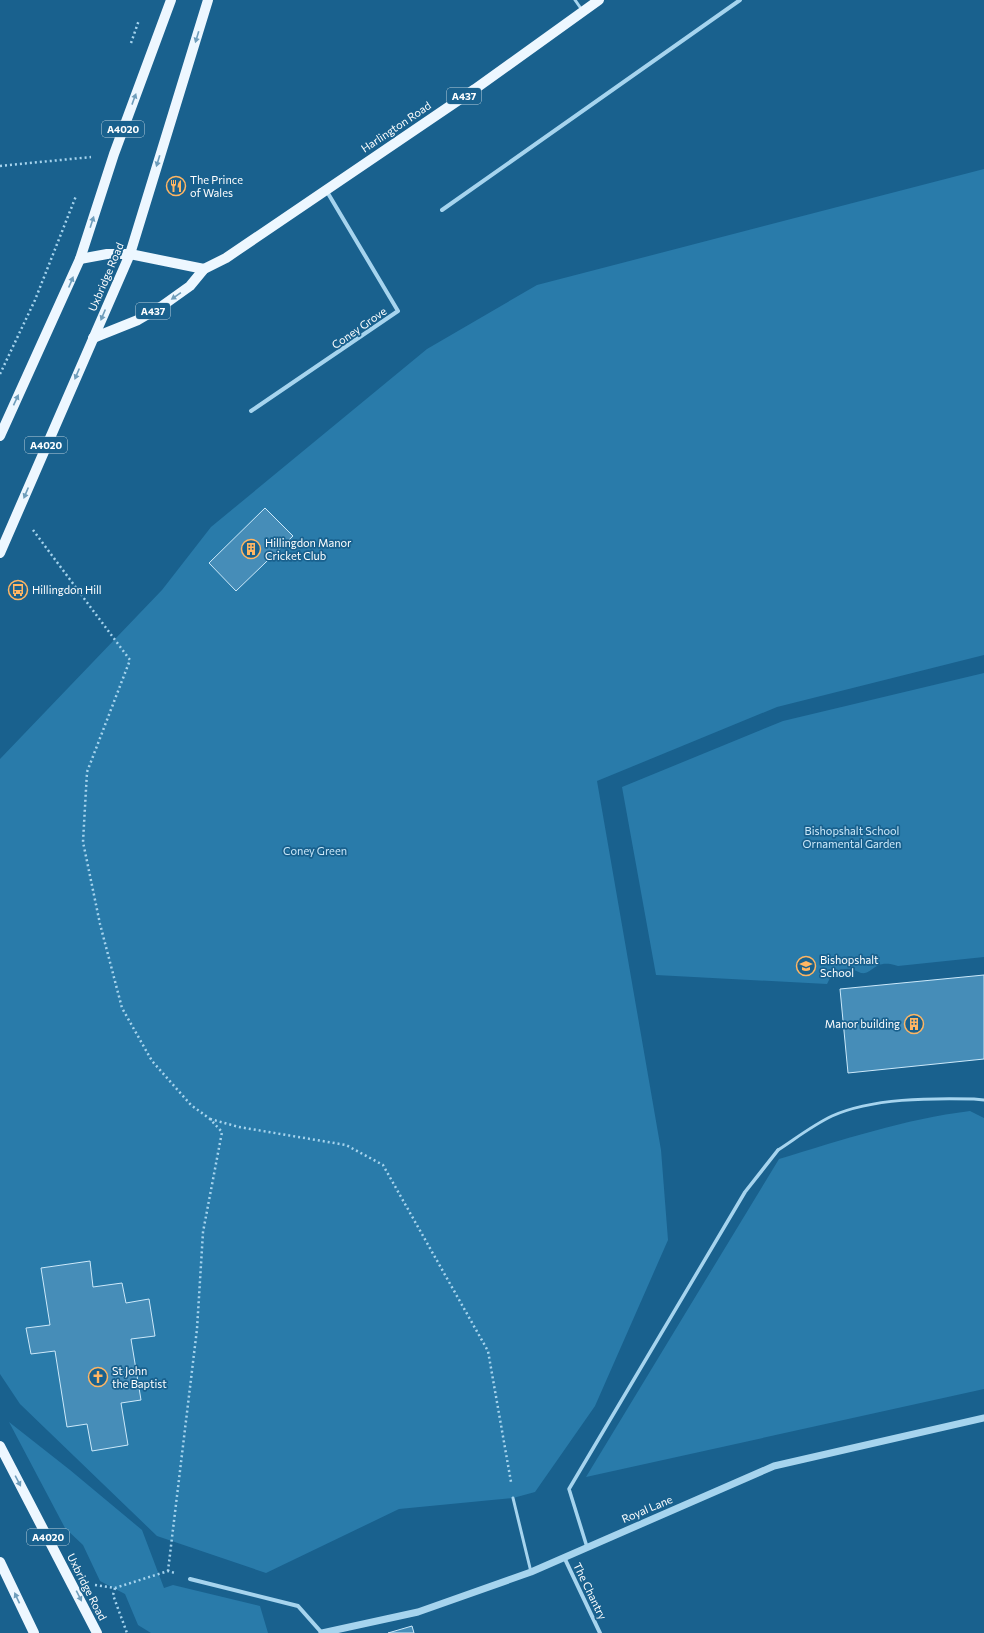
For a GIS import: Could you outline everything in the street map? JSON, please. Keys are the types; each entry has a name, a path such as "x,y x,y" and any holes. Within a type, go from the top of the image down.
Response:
{"main road":[{"name":"A4020","path":"0,436 80,259 114,154 171,0"},
{"name":"Uxbridge Road","path":"0,553 130,254 208,0"},
{"name":"Harlington Road","path":"93,338 138,320 162,306 190,286 204,269 226,258 325,189 475,89 599,0"},
{"path":"80,259 107,254 130,254 204,269"},
{"name":"Uxbridge Road","path":"0,1446 97,1633"},
{"path":"0,1562 34,1633"}],"street":[{"path":"442,210 740,0"},
{"name":"Coney Grove","path":"251,411 360,339 398,311 325,189"},
{"path":"586,1547 569,1489 745,1192 778,1150"},
{"name":"Royal Lane","path":"322,1633 418,1612 531,1572 774,1466 984,1418"},
{"name":"The Chantry","path":"564,1557 600,1633"},
{"path":"190,1579 298,1606 322,1633"}],"lane":[{"path":"575,0 583,11"},
{"path":"778,1150 833,1116 860,1107 913,1099 984,1100"},
{"path":"513,1498 531,1572"}],"path":[{"path":"130,46 140,19"},
{"path":"89,164 94,151"},
{"path":"0,166 92,157"},
{"path":"0,374 35,300 78,193"},
{"path":"18,510 130,660 87,772 83,842 100,924 122,1008 152,1060 191,1105 210,1119 222,1132 204,1232 197,1329 168,1570"},
{"path":"210,1119 239,1127 346,1145 383,1165 488,1351 513,1498"},
{"path":"127,1633 113,1595 115,1588 168,1570 190,1579"}],"green space":[{"name":"Coney Green","path":"984,169 984,655 777,707 597,781 661,1150 668,1240 595,1406 535,1492 513,1498 399,1509 266,1573 157,1536 20,1404 0,1374 0,759 162,590 211,527 427,349 537,285"},
{"name":"Bishopshalt School Ornamental Garden","path":"984,673 984,957 898,966 884,964 879,965 865,973 852,969 842,969 833,972 827,984 656,975 622,787 783,721"},
{"path":"970,1111 984,1118 984,1389 586,1477 779,1159 898,1125 922,1119"},
{"path":"9,1422 142,1530 164,1588 173,1585 260,1606 268,1633 151,1633 138,1625 125,1594 100,1581 83,1545 65,1528"}],"building":[{"name":"Hillingdon Manor Cricket Club","path":"265,508 293,536 236,591 209,563"},
{"name":"Manor building","path":"984,975 984,1059 848,1073 840,989"},
{"name":"St John the Baptist","path":"90,1261 93,1287 122,1283 126,1303 149,1299 155,1336 131,1339 141,1400 121,1403 128,1445 92,1451 87,1424 67,1427 55,1351 31,1354 26,1328 50,1325 41,1268"},
{"path":"412,1626 414,1633 388,1633"}],"place":[{"name":"The Prince of Wales","path":"176,186"},
{"name":"Hillingdon Manor Cricket Club","path":"251,549"},
{"name":"Hillingdon Hill","path":"18,590"},
{"name":"Bishopshalt School","path":"806,966"},
{"name":"Manor building","path":"914,1024"},
{"name":"St John the Baptist","path":"98,1377"}]}
